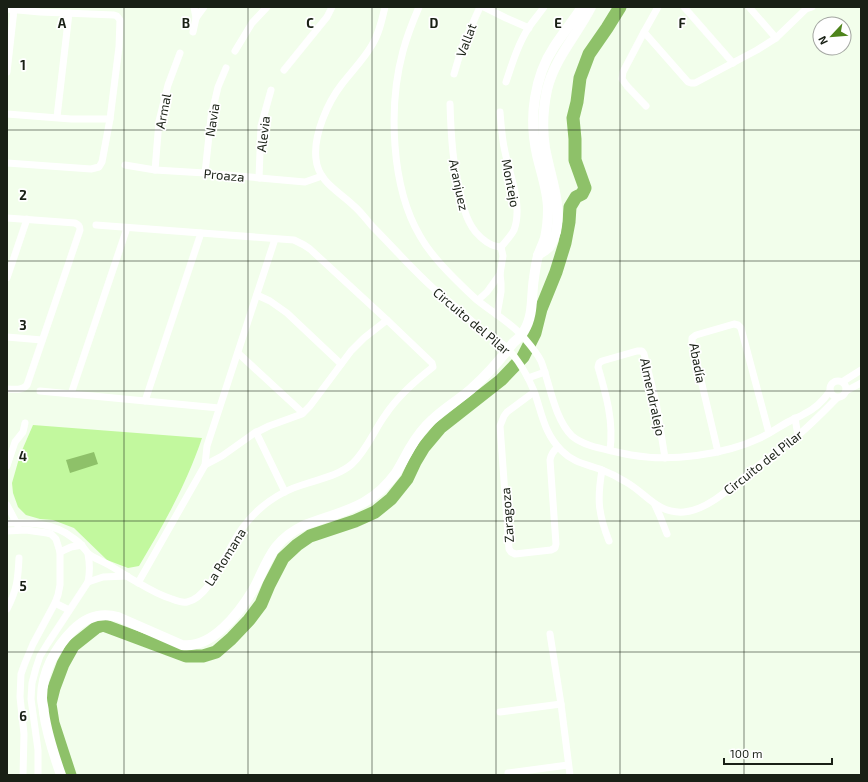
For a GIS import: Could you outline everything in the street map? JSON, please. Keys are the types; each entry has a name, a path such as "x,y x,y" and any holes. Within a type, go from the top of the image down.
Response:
{"street":[{"path":"193,32 196,18 194,7"},
{"path":"196,18 204,7"},
{"path":"235,51 252,23 267,7"},
{"path":"284,70 327,17 332,7"},
{"name":"Circuito del Pilar","path":"385,7 378,34 373,44 362,61 341,84 323,118 317,140 316,154 318,167 322,176 334,189 355,207 431,286 486,334 500,342 516,358 528,378 534,392 548,434 558,447 572,459 581,464 602,470 627,482 665,510 684,512 710,504 798,436 837,398"},
{"name":"Circuito del Pilar","path":"419,7 403,50 395,105 395,141 400,186 405,202 426,246 454,278 478,300 512,326 524,337 536,353 545,372 550,391 563,423 573,436 591,446 632,455 665,458 718,452 731,449 760,438 795,418 809,412 815,408 830,391"},
{"name":"Vallat","path":"454,74 462,47 480,7"},
{"path":"484,7 529,28"},
{"path":"506,82 517,50 529,28 544,7"},
{"path":"61,775 49,735 42,699 47,670 53,657 68,635 79,624 95,616 110,615 118,617 182,645 199,644 205,641 226,625 240,609 254,588 272,554 283,540 302,527 352,509 375,495 389,482 419,435 430,422 470,390 500,361 516,340 524,333 531,314 532,292 538,255 545,238 548,209 545,188 535,146 535,98 545,62 582,7"},
{"path":"538,255 546,250 554,239 557,221 556,195 543,134 547,89 556,64 591,7"},
{"path":"646,106 622,79 623,72 658,7"},
{"path":"684,7 733,63"},
{"path":"749,7 776,38"},
{"path":"644,32 691,84 733,63 776,38 808,8"},
{"path":"7,72 11,9 40,12 114,15 120,20 119,47 110,119 102,162 99,167 91,169 7,163"},
{"path":"58,117 69,13"},
{"name":"Armal","path":"155,170 159,121 168,85 180,53"},
{"name":"Navia","path":"205,173 211,117 218,87 226,68"},
{"name":"Alevia","path":"259,178 262,126 271,90"},
{"name":"Aranjuez","path":"450,104 451,143 456,178 466,216 472,228 486,242 501,247"},
{"name":"Montejo","path":"500,112 504,151 517,208 517,220 513,231 501,247"},
{"path":"7,114 71,119 110,119"},
{"name":"Proaza","path":"125,165 155,170 304,182 322,176"},
{"path":"7,218 75,223 80,227 26,387 22,389 7,389"},
{"path":"7,278 10,259 27,219"},
{"path":"96,225 294,240 310,249 387,320 364,338 351,351 318,396 303,413 256,432 222,456 205,465"},
{"path":"71,394 127,228"},
{"path":"145,401 201,233"},
{"path":"138,583 205,465 207,446 275,239"},
{"path":"497,315 501,292 501,247"},
{"path":"478,300 487,292 500,274"},
{"path":"257,294 270,301 287,314 341,364"},
{"name":"La Romana","path":"88,554 138,583 171,599 186,602 200,595 209,586 243,526 263,505 300,485 330,477 352,464 370,441 386,413 397,399 432,367 432,363 387,320"},
{"name":"Abadía","path":"718,452 692,342 692,338 696,335 734,324 741,328 769,433"},
{"path":"7,337 42,340"},
{"name":"Almendralejo","path":"610,450 612,441 610,418 598,367 599,363 642,351 656,402 665,458"},
{"path":"238,353 303,413"},
{"path":"842,382 861,370"},
{"path":"528,378 545,372"},
{"path":"836,381 842,382 846,386 846,391 844,396 837,398 831,394 830,388 836,381"},
{"path":"846,391 861,383"},
{"path":"40,391 220,408"},
{"name":"Zaragoza","path":"534,392 507,412 500,426 509,549 515,554 551,550 555,548 556,544 550,460 552,452 558,447"},
{"path":"795,418 798,436"},
{"path":"7,466 15,442 23,432 25,423"},
{"path":"256,432 285,492"},
{"path":"7,439 15,442"},
{"path":"602,470 598,495 599,506 609,541"},
{"path":"655,504 667,534"},
{"path":"7,505 20,530"},
{"path":"7,523 32,523 46,525 52,531 60,552 60,585 58,595 31,649 21,674 20,697 24,734 22,775"},
{"path":"7,531 52,531"},
{"name":"La Romana","path":"52,531 72,536 82,545 88,554 90,566 90,576 88,582"},
{"path":"60,552 71,547 82,545"},
{"path":"7,609 10,595 16,590 20,558"},
{"path":"38,775 38,750 31,699 32,683 40,656 88,582 104,577 127,576"},
{"path":"55,603 69,610"},
{"path":"550,634 570,775"},
{"path":"500,712 561,704"},
{"path":"508,773 568,765"}],"shaded area":[{"path":"33,425 202,438 174,504 139,566 128,568 107,560 74,528 53,520 40,519 26,515 18,507 13,493 12,483 20,455"},
{"path":"94,452 98,464 70,473 66,460"}],"waterway":[{"path":"70,775 53,723 50,704 63,664 73,646 97,627 103,625 186,656 203,656 216,652 249,620 261,604 283,558 297,545 310,536 355,521 375,512 391,499 407,479 424,447 440,428 501,380 523,357 535,333 541,309 556,272 565,243 570,207 576,197 582,194 585,188 575,160 573,118 580,78 589,54 620,7"}]}
